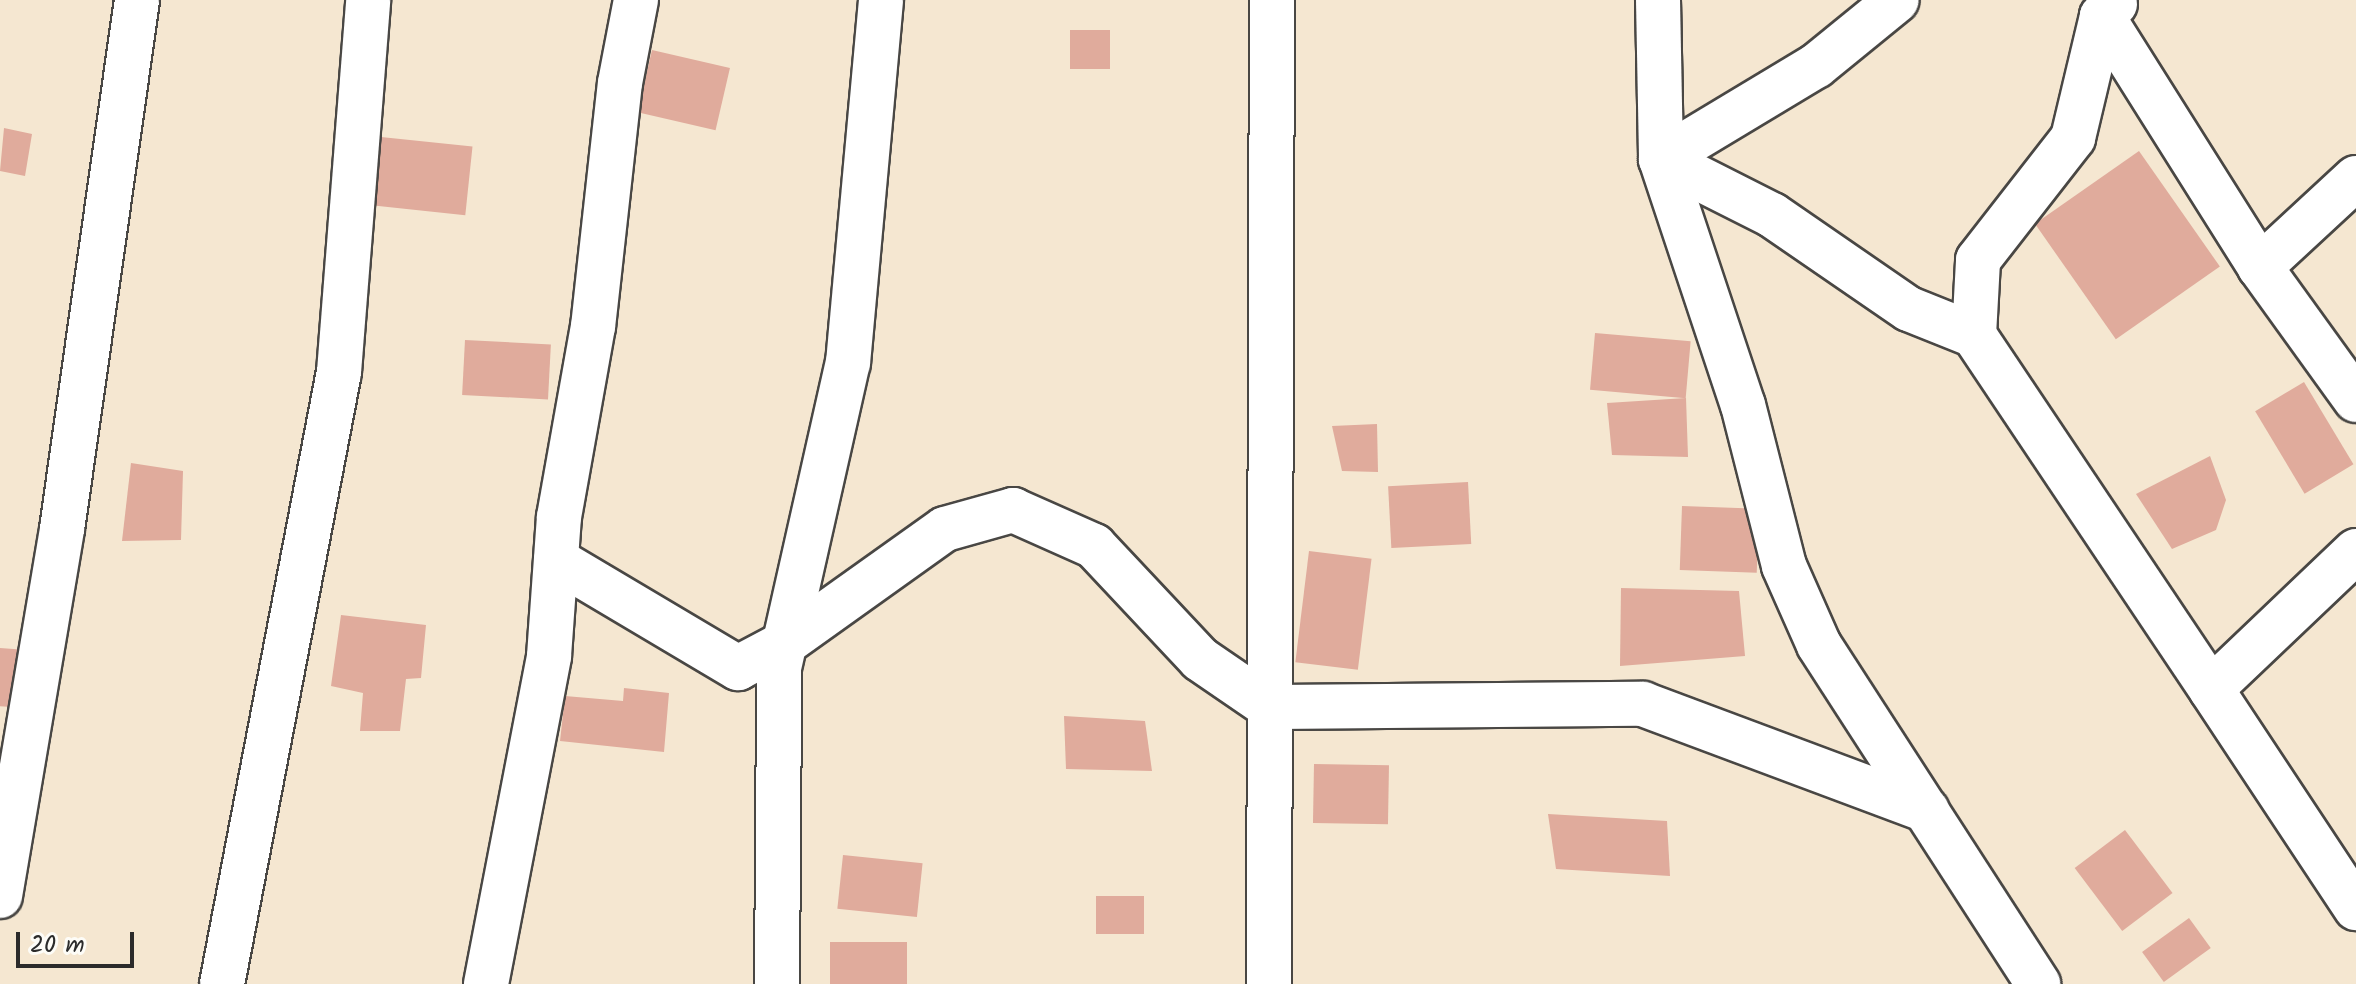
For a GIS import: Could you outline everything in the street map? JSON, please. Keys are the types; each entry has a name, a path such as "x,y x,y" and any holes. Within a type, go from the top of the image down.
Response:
{"street":[{"path":"0,896 62,529 137,0"},
{"path":"222,984 339,372 368,0"},
{"path":"486,984 549,656 559,517 593,327 620,83 636,0"},
{"path":"777,984 779,668 848,363 881,0"},
{"path":"1269,984 1272,0"},
{"path":"1658,0 1661,159 1734,377 1784,566 1819,645 2038,984"},
{"path":"1661,159 1816,66 1897,0"},
{"path":"1974,335 1978,260 2073,138 2111,8"},
{"path":"2111,8 2260,267 2356,400"},
{"path":"1661,159 1772,215 1909,309 1974,335 2356,908"},
{"path":"2260,267 2356,178"},
{"path":"556,560 738,668 785,643 945,529 1013,510 1094,546 1200,659 1270,707 1643,704 1927,810"},
{"path":"2211,689 2356,551"}],"building":[{"path":"1070,30 1110,30 1110,69 1070,69"},
{"path":"652,50 730,68 716,130 638,112"},
{"path":"4,128 32,134 25,176 0,171"},
{"path":"381,137 472,147 465,215 374,206"},
{"path":"2139,151 2220,267 2116,339 2035,224"},
{"path":"1595,333 1691,341 1686,398 1590,390"},
{"path":"465,340 551,345 548,399 462,395"},
{"path":"2304,382 2353,464 2305,494 2255,411"},
{"path":"1686,398 1688,457 1612,455 1607,403"},
{"path":"1377,424 1378,472 1342,471 1332,426"},
{"path":"2210,456 2226,500 2216,530 2172,549 2136,494"},
{"path":"131,463 183,471 181,540 122,541"},
{"path":"1468,482 1471,544 1391,548 1388,486"},
{"path":"1682,506 1759,509 1757,573 1680,570"},
{"path":"1309,551 1372,559 1358,670 1295,662"},
{"path":"1621,588 1739,591 1745,656 1620,666"},
{"path":"341,615 426,625 421,678 406,679 400,731 360,731 363,693 331,686"},
{"path":"0,648 27,650 23,708 0,706"},
{"path":"624,688 669,693 664,752 560,741 565,696 623,701"},
{"path":"1064,716 1145,721 1152,771 1066,769"},
{"path":"1314,764 1389,765 1388,824 1313,823"},
{"path":"1548,814 1667,821 1670,876 1556,869"},
{"path":"2125,830 2173,893 2122,931 2075,868"},
{"path":"843,855 923,863 917,917 837,909"},
{"path":"1096,896 1144,896 1144,934 1096,934"},
{"path":"2189,918 2211,948 2164,982 2142,952"},
{"path":"830,942 907,942 907,984 830,984"}]}
